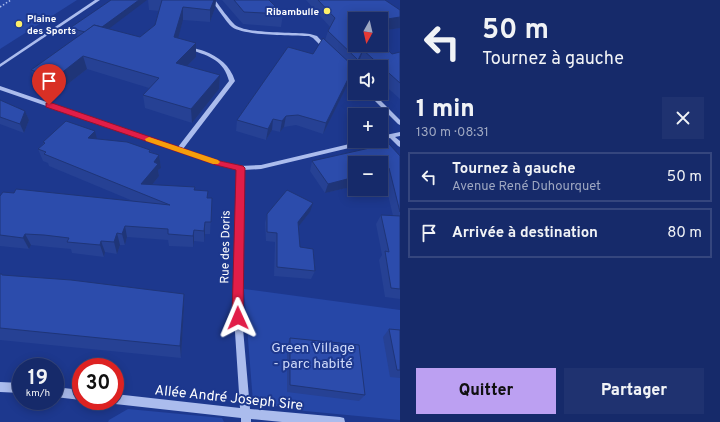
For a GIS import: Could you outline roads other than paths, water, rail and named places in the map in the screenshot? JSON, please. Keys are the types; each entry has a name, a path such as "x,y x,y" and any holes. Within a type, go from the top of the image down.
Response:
{"street":[{"path":"0,66 98,0"},
{"path":"213,0 237,28 250,31 310,35 315,37 332,53"},
{"path":"179,150 232,81 230,72 222,63 211,55 193,49"},
{"path":"341,63 348,70"},
{"path":"0,88 179,150 240,168 261,167 348,146"},
{"path":"377,100 400,123"},
{"path":"388,137 400,134"},
{"path":"392,136 400,145"},
{"name":"Rue des Doris","path":"240,168 238,310 246,418"},
{"path":"0,387 12,388"},
{"name":"Allée André Joseph Sire","path":"124,400 246,418 340,422"}],"place":[{"name":"Ribambulle","path":"327,11"},
{"name":"Plaine des Sports","path":"19,24"}],"park label":[{"name":"Green Village - parc habité","path":"313,356"}]}
